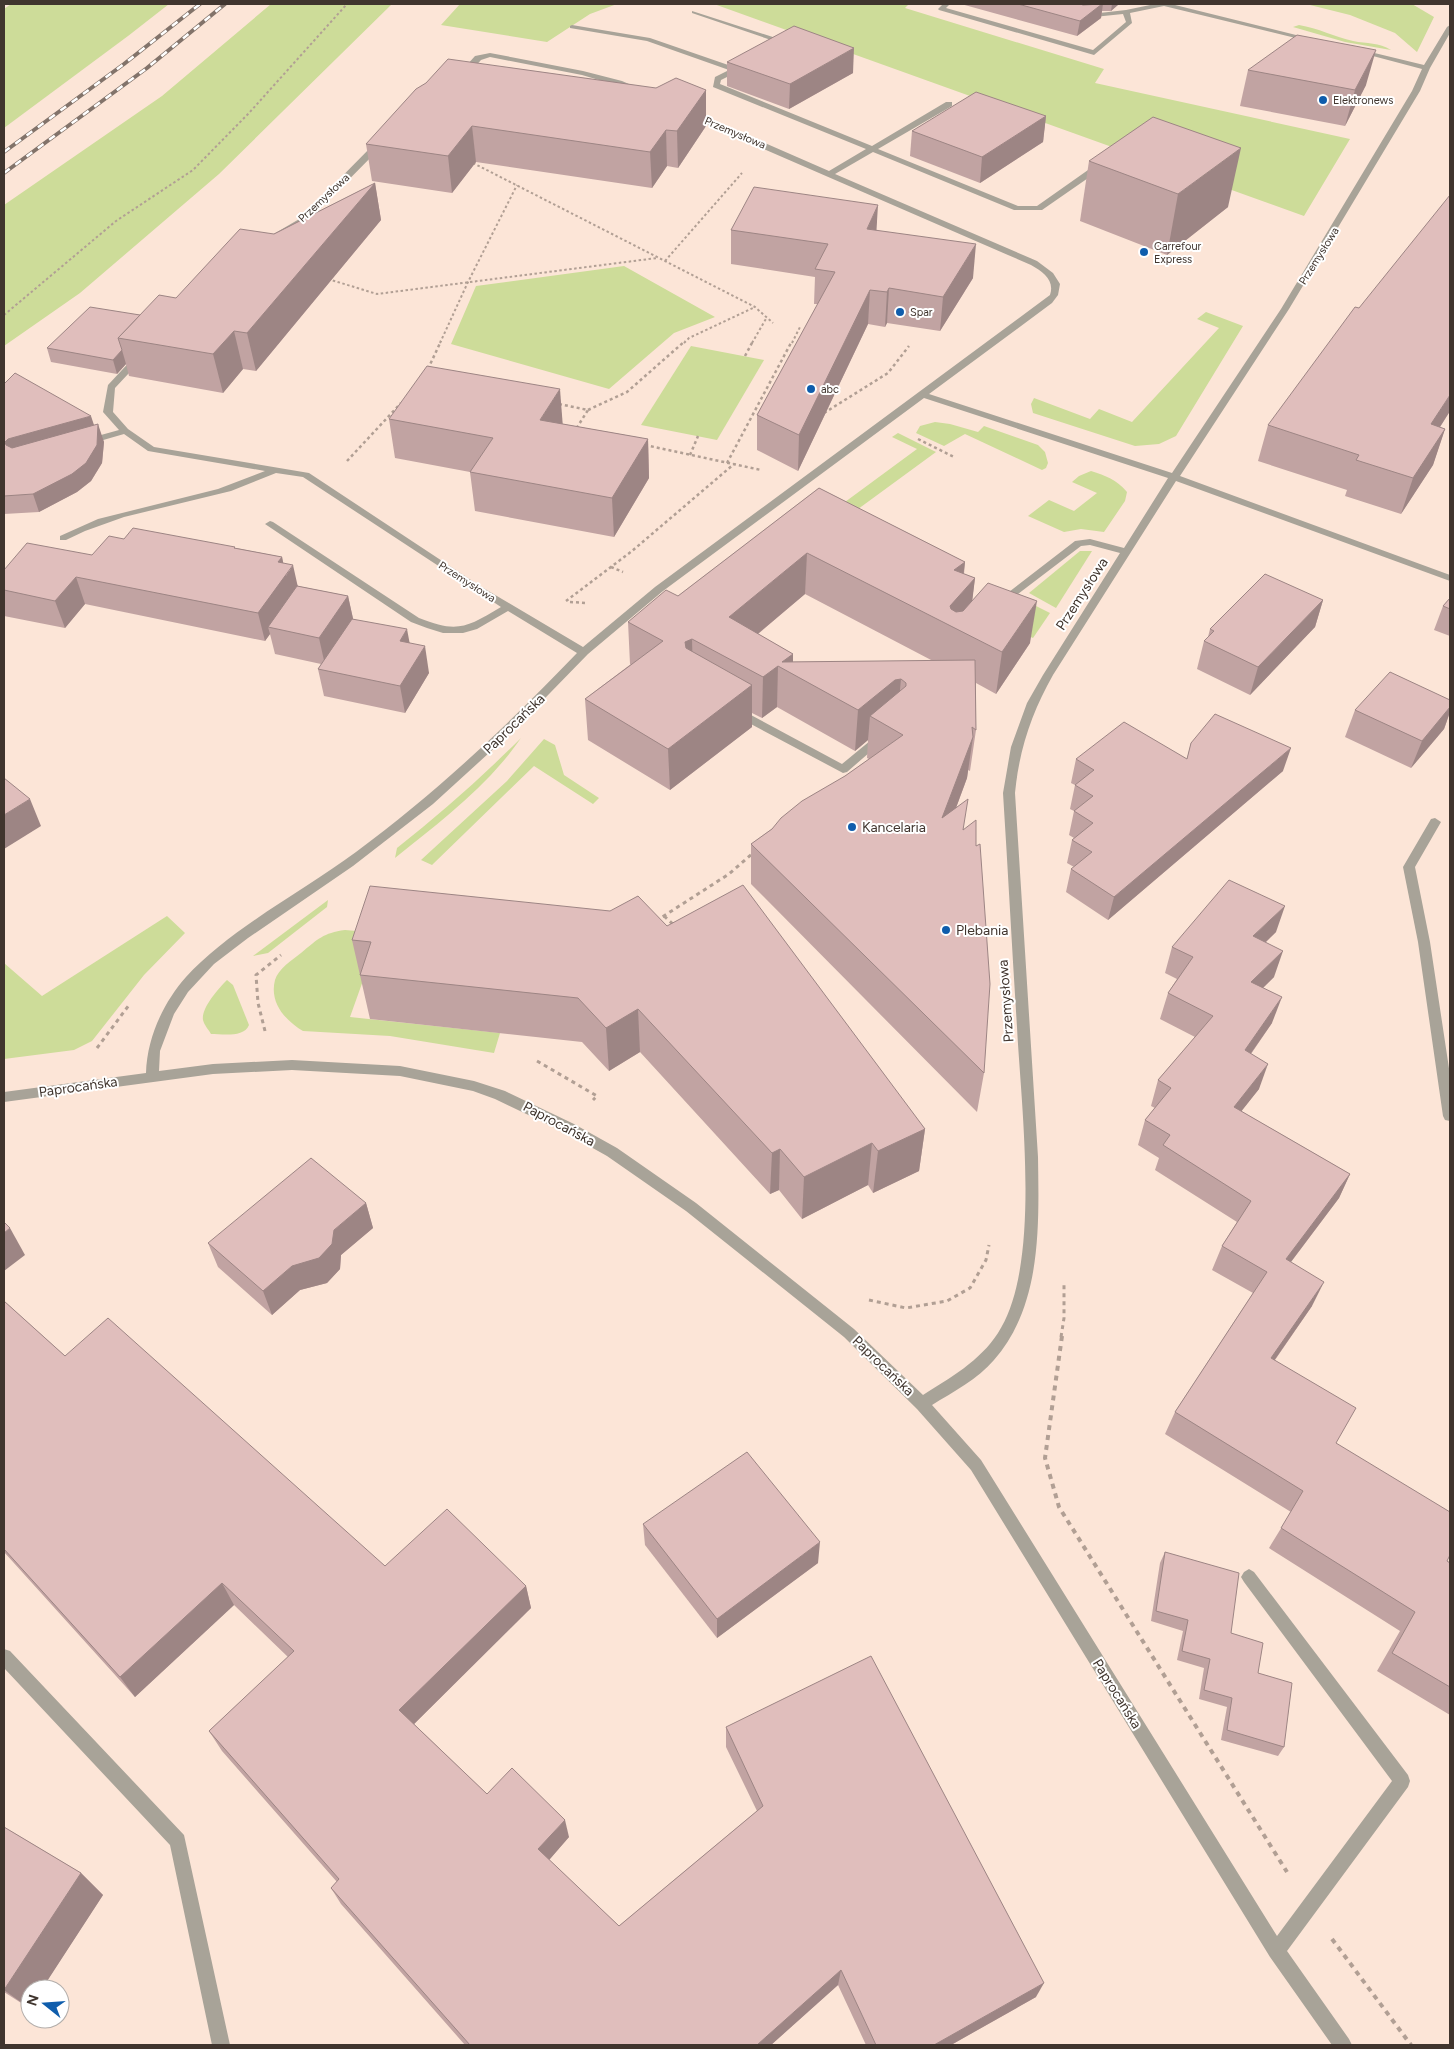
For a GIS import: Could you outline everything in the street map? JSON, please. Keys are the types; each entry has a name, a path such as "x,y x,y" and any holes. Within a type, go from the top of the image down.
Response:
{"street":[{"path":"947,4 941,9 1094,54 1130,22 1126,12"},
{"path":"1073,14 1081,16 1126,12 1164,4 1322,42"},
{"path":"694,12 777,40 777,48 768,52"},
{"path":"572,27 648,40 735,70"},
{"name":"Przemysłowa","path":"922,1404 987,1358 999,1344 1012,1321 1024,1288 1032,1200 1031,1157 1009,813 1010,774 1018,738 1040,688 1174,477 1280,317 1336,227 1416,91 1426,68 1450,27"},
{"path":"1351,49 1426,68"},
{"name":"Przemysłowa","path":"482,56 499,56 619,82 829,174 1034,263 1050,273 1056,281 1056,290 1049,301 659,589 584,652 476,588 306,475 152,449 125,431 108,412 111,387 222,268 304,220 378,145 426,116 478,58 482,56"},
{"path":"752,61 718,79 716,86 1008,205 1025,209 1039,208 1106,162"},
{"path":"829,174 949,104"},
{"path":"924,395 1174,477 1450,578"},
{"path":"80,444 125,431"},
{"path":"63,538 86,526 113,517 223,491 275,470"},
{"path":"270,524 415,620 427,626 453,632 463,632 472,629 508,608"},
{"path":"993,608 1078,543 1090,542 1127,552"},
{"name":"Paprocańska","path":"152,1078 153,1053 162,1027 189,982 212,960 243,936 334,874 398,827 450,785 541,698 584,652"},
{"path":"726,705 843,769 889,732"},
{"path":"1435,822 1409,867 1424,942 1450,1116"},
{"name":"Paprocańska","path":"4,1097 152,1078 213,1068 292,1065 400,1071 474,1086 500,1095 569,1128 612,1152 691,1207 849,1333 922,1404 976,1465 1276,1951 1343,2045"},
{"path":"1249,1577 1402,1781 1276,1951"},
{"path":"4,1657 178,1841 221,2045"}],"path":[{"path":"4,315 116,221 193,170 249,113 347,4"},
{"path":"466,159 756,307 773,323"},
{"path":"665,261 743,172"},
{"path":"428,370 468,282 516,185"},
{"path":"322,278 377,294 658,258"},
{"path":"584,433 575,431 588,410 627,392 689,338 756,307"},
{"path":"745,356 767,317"},
{"path":"727,463 800,327"},
{"path":"822,413 888,373 909,346"},
{"path":"345,463 404,400"},
{"path":"559,404 588,410"},
{"path":"690,455 698,436"},
{"path":"642,445 808,480"},
{"path":"534,624 632,551 734,464"},
{"path":"656,922 729,874 757,849"},
{"path":"664,916 677,928"},
{"path":"537,1061 590,1092"},
{"path":"861,1299 906,1308 948,1301 970,1288 986,1260 991,1237"},
{"path":"1064,1280 1064,1318 1045,1458 1059,1507 1309,1908 1411,2045"}],"green space":[{"path":"11,4 169,4 4,128 4,9"},
{"path":"271,4 392,4 219,174 80,293 4,346 4,205 162,96"},
{"path":"460,4 617,4 590,14 547,42 441,25"},
{"path":"714,4 909,4 905,8 1104,69 1095,83 1350,139 1304,216"},
{"path":"1306,4 1412,4 1434,17 1417,52 1395,33 1350,15"},
{"path":"1299,25 1391,50 1345,42 1293,27"},
{"path":"624,266 715,317 674,333 609,389 451,344 476,286"},
{"path":"1206,312 1243,326 1176,436 1159,444 1135,446 1033,413 1031,404 1034,398 1090,419 1099,409 1132,422 1219,328 1197,319"},
{"path":"691,346 764,360 717,440 641,425"},
{"path":"935,422 978,432 984,426 1038,445 1045,452 1048,463 1046,468 1042,470 965,434 944,446 916,433 920,426"},
{"path":"898,433 936,452 839,523 826,516 917,449 892,437"},
{"path":"1091,471 1115,481 1127,492 1125,501 1104,532 1081,529 1064,532 1028,516 1049,500 1074,511 1097,493 1072,482 1079,476"},
{"path":"1080,551 1092,551 1056,608 1029,593"},
{"path":"1022,599 1050,613 1033,638 992,622"},
{"path":"521,738 494,772 478,788 446,817 395,858 397,848 461,795"},
{"path":"544,739 555,745 564,775 599,798 593,804 534,766 432,865 421,860 507,781"},
{"path":"328,900 327,907 268,953 253,956"},
{"path":"167,916 185,933 144,975 92,1041 74,1050 4,1059 4,963 42,996"},
{"path":"345,930 380,933 350,1017 500,1033 494,1053 390,1036 303,1031 291,1022 280,1010 274,996 275,980 279,972 317,940 331,933"},
{"path":"227,980 233,985 249,1025 238,1034 211,1034 203,1020 203,1015 211,998"}],"building":[{"path":"1018,4 1083,5 1102,4 1080,21"},
{"path":"794,26 854,48 790,84 727,62"},
{"path":"1297,35 1376,50 1355,90 1248,70"},
{"path":"448,59 656,88 676,78 706,90 677,131 666,130 650,152 472,126 448,156 366,144 416,89 426,83"},
{"path":"976,92 1046,116 982,157 912,131"},
{"path":"1153,117 1241,148 1178,194 1089,161"},
{"path":"375,183 247,333 234,331 213,354 118,338 159,295 176,298 240,229 274,234"},
{"path":"754,187 878,205 867,229 976,244 943,297 889,288 887,292 870,290 799,435 757,415 835,272 815,269 828,244 731,230"},
{"path":"1450,195 1450,395 1431,424 1445,429 1413,478 1356,460 1359,455 1268,425 1355,307 1359,308"},
{"path":"90,307 140,315 118,338 122,350 113,360 47,348"},
{"path":"427,366 560,389 540,420 648,439 612,498 470,472 493,438 389,419"},
{"path":"15,373 91,416 8,439 5,442 6,445 12,448 98,424 97,445 86,463 72,474 33,494 4,496 4,384"},
{"path":"819,488 965,562 954,570 975,578 950,606 956,612 963,611 988,583 1037,601 1002,652 807,553 729,617 793,654 782,662 975,660 976,730 972,727 973,737 942,818 968,799 963,830 976,820 976,846 980,844 990,984 984,1073 751,844 772,829 781,818 802,801 845,776 903,735 870,716 906,686 906,683 901,679 895,680 858,710 778,666 763,677 692,639 685,642 686,648 752,685 668,749 585,699 663,641 628,622 666,590 678,596"},
{"path":"133,528 282,557 278,562 293,565 258,613 76,577 55,601 4,590 4,570 27,543 92,555 109,536 124,539"},
{"path":"1265,574 1323,600 1258,667 1204,641 1214,631 1210,629"},
{"path":"297,586 348,596 319,638 268,627"},
{"path":"1450,598 1450,609 1443,606"},
{"path":"352,619 407,629 400,641 425,646 400,686 318,669"},
{"path":"1390,672 1450,700 1450,707 1422,741 1355,710"},
{"path":"1215,714 1291,748 1114,897 1071,869 1092,852 1072,840 1093,823 1074,811 1093,796 1075,785 1094,770 1076,759 1124,722 1187,759 1191,743"},
{"path":"4,778 30,799 4,815"},
{"path":"1229,880 1285,906 1253,936 1283,951 1251,982 1282,997 1245,1050 1268,1064 1234,1107 1350,1174 1286,1259 1324,1282 1271,1358 1356,1408 1336,1443 1450,1512 1450,1555 1447,1561 1450,1563 1450,1687 1392,1653 1415,1612 1281,1528 1303,1491 1175,1412 1267,1272 1222,1246 1251,1201 1163,1145 1170,1135 1145,1120 1171,1088 1158,1080 1213,1016 1168,993 1193,957 1172,947"},
{"path":"743,885 925,1129 878,1151 872,1143 804,1177 780,1149 772,1153 638,1009 606,1028 578,998 360,975 371,942 352,940 370,886 610,911 638,896 667,926"},
{"path":"311,1158 366,1203 334,1230 332,1244 319,1258 292,1266 263,1291 208,1243"},
{"path":"4,1222 10,1228 4,1233"},
{"path":"4,1301 65,1356 108,1318 385,1566 447,1509 526,1586 399,1710 487,1794 512,1768 565,1820 538,1849 619,1926 763,1806 726,1727 871,1656 1044,1983 934,2045 876,2045 841,1970 757,2045 470,2045 331,1888 339,1879 209,1731 294,1651 222,1583 120,1677 4,1549"},
{"path":"747,1452 820,1542 717,1619 643,1524"},
{"path":"1165,1552 1239,1573 1231,1633 1263,1643 1258,1673 1292,1683 1284,1747 1227,1730 1232,1698 1204,1690 1210,1659 1182,1651 1188,1620 1156,1611"},
{"path":"4,1827 81,1873 4,1990"}],"railway":[{"path":"4,152 124,64 200,4"},
{"path":"4,173 147,68 225,4"}],"place":[{"name":"Elektronews","path":"1323,100"},
{"name":"Carrefour Express","path":"1144,252"},
{"name":"Spar","path":"900,312"},
{"name":"abc","path":"811,389"},
{"name":"Kancelaria","path":"852,827"},
{"name":"Plebania","path":"946,930"}]}
